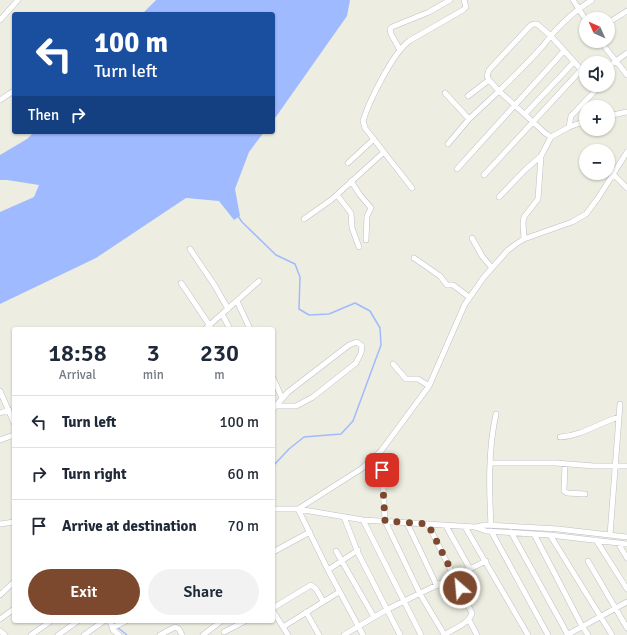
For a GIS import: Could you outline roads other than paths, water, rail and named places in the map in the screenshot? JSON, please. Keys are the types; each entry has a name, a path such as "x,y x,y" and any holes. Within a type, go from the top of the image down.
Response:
{"street":[{"path":"0,20 18,0"},
{"path":"400,50 391,34 390,29 392,27 429,12 450,0"},
{"path":"412,188 365,128 363,124 364,117 380,82 400,50 409,41 463,10 466,7 464,0"},
{"path":"573,0 581,12"},
{"path":"448,144 470,119 540,49 551,36 579,9 592,0"},
{"path":"615,19 627,11"},
{"path":"552,137 499,91 487,76 489,70 531,25 534,24 537,24 551,36 579,68"},
{"path":"606,48 627,75"},
{"path":"457,169 516,106 564,51"},
{"path":"616,61 627,53"},
{"path":"525,114 574,62"},
{"path":"484,175 579,72"},
{"path":"468,96 489,80"},
{"path":"0,100 12,92"},
{"path":"569,126 571,116 594,92"},
{"path":"445,93 470,119"},
{"path":"615,115 627,112"},
{"path":"498,197 541,156 552,137 569,126 579,123"},
{"path":"348,163 374,140"},
{"path":"304,219 327,204 384,152"},
{"path":"615,171 627,152"},
{"path":"524,239 524,217 536,202 539,195 541,156"},
{"path":"615,176 627,188"},
{"path":"298,509 361,469 381,451 429,386 460,314 469,297 508,250 524,239 580,218 595,203 609,180"},
{"path":"351,182 371,208 367,216 366,240"},
{"path":"336,195 351,213 352,228 359,247"},
{"path":"472,238 482,256 492,268"},
{"path":"190,249 215,286 228,309"},
{"path":"414,258 440,276 448,285 454,286 469,297"},
{"path":"180,283 211,327 222,314 259,281"},
{"path":"237,301 249,327"},
{"path":"222,314 229,327"},
{"path":"275,407 288,392 349,346 357,342 362,346 361,353 356,363 313,397 296,406 275,408"},
{"path":"393,364 406,379 418,379 429,386"},
{"path":"275,382 282,398"},
{"path":"0,391 12,418"},
{"path":"610,535 620,404"},
{"path":"0,414 9,410"},
{"path":"491,525 489,486 490,463 492,433 496,414"},
{"path":"560,437 574,436 619,417"},
{"path":"0,440 12,436"},
{"path":"490,463 627,466"},
{"path":"565,464 564,490 567,493 585,494"},
{"path":"382,470 385,521 420,594 443,635 469,620 472,613 428,524"},
{"path":"275,509 298,509 364,520 475,527 491,531 550,535 627,544"},
{"path":"298,509 339,592 363,635"},
{"path":"344,517 358,550 400,635"},
{"path":"364,520 421,635"},
{"path":"0,524 12,522"},
{"path":"407,523 437,586"},
{"path":"475,527 485,524 558,529 627,537"},
{"path":"446,526 470,570"},
{"path":"465,527 528,635"},
{"path":"491,531 548,635"},
{"path":"275,551 310,532"},
{"path":"511,532 568,635 627,602"},
{"path":"534,534 588,635"},
{"path":"550,535 612,635"},
{"path":"596,540 627,589"},
{"path":"618,543 627,558"},
{"path":"328,570 358,550"},
{"path":"336,551 374,617"},
{"path":"344,635 388,609 486,561"},
{"path":"588,561 627,628"},
{"path":"0,595 12,584"},
{"path":"275,608 312,585 323,601"},
{"path":"283,627 339,592"},
{"path":"0,619 12,610"},
{"path":"306,612 319,635"},
{"path":"275,613 288,635"},
{"path":"469,620 477,635"},
{"path":"31,635 47,623"},
{"path":"58,635 75,623"},
{"path":"84,635 101,623"},
{"path":"111,623 114,633 124,623"},
{"path":"203,635 219,623"},
{"path":"220,623 224,634 242,623"},
{"path":"160,635 175,627 182,635"},
{"path":"0,631 5,635"}],"water":[{"path":"156,0 350,0 347,16 275,118 275,12 144,12"},
{"path":"32,134 262,134 249,152 235,189 240,216 234,220 219,201 186,198 96,258 0,304 0,212 34,197 39,185 0,180 0,155 27,139"}],"waterway":[{"path":"238,216 242,222 276,255 295,264 300,277 299,309 309,315 329,314 355,303 370,311 380,328 381,345 353,421 341,434 304,437 289,449 275,464"},
{"path":"117,627 127,635"}]}
